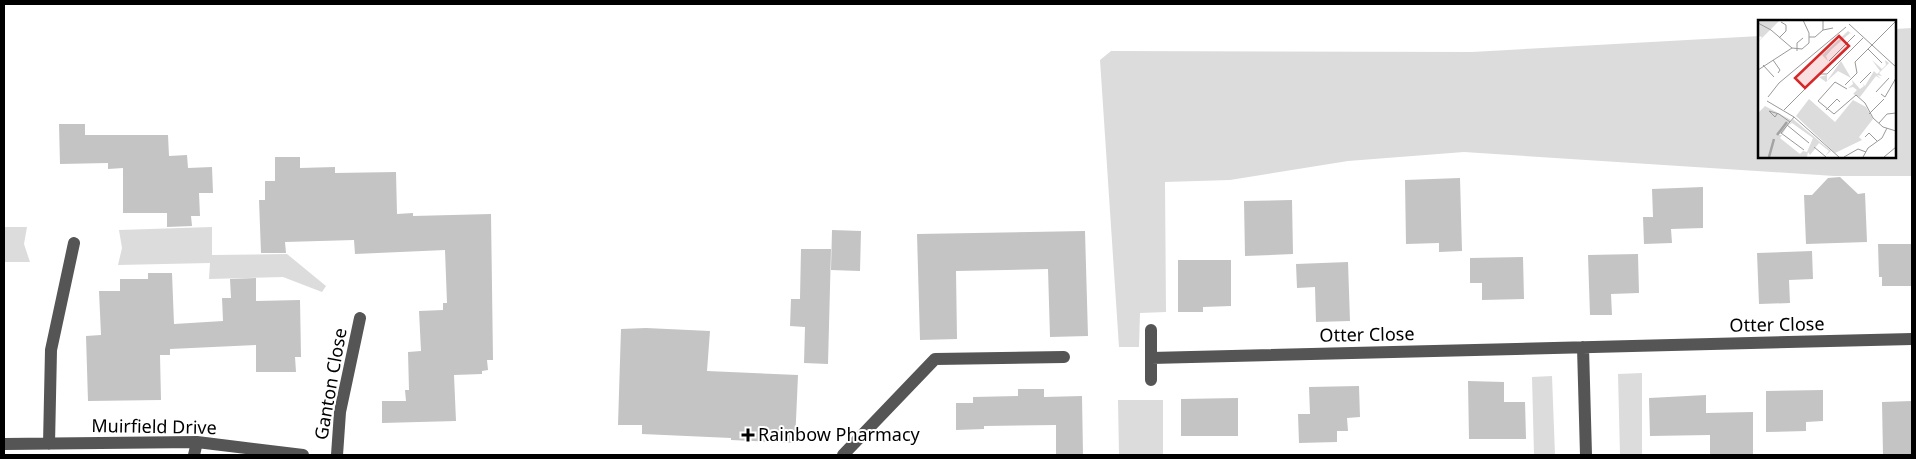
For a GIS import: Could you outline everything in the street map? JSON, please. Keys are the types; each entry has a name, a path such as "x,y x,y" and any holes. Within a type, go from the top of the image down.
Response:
{"street":[{"path":"49,444 51,350 74,243"},
{"name":"Ganton Close","path":"337,455 340,412 360,318"},
{"path":"1151,330 1151,380"},
{"name":"Otter Close","path":"1151,358 1912,339"},
{"path":"1583,347 1586,455"},
{"path":"843,455 935,358 1064,357"},
{"path":"194,455 197,442"},
{"name":"Muirfield Drive","path":"4,444 197,442 303,455"}],"shaded area":[{"path":"1912,28 1912,176 1834,176 1464,152 1348,161 1230,180 1165,182 1166,312 1140,313 1139,347 1119,347 1100,60 1111,51 1472,52 1758,36 1758,158 1896,158 1896,29"},
{"path":"4,227 27,227 24,244 30,262 4,262"},
{"path":"212,227 212,255 287,254 326,286 322,292 283,277 209,279 210,263 118,265 122,248 119,230"},
{"path":"1642,373 1642,455 1620,455 1618,374"},
{"path":"1552,376 1555,455 1534,455 1532,377"},
{"path":"1118,400 1163,400 1163,455 1119,455"}],"building":[{"path":"59,124 85,124 85,135 168,135 169,156 187,155 188,168 212,167 213,193 199,193 200,216 191,216 192,226 167,227 167,213 123,213 123,168 108,169 108,163 60,164"},
{"path":"275,157 300,157 300,168 335,167 335,173 396,172 397,214 413,213 413,216 491,214 493,360 487,360 488,370 482,371 482,374 454,375 456,421 382,423 382,401 406,401 405,390 409,390 408,352 421,351 419,311 443,310 443,303 447,303 445,250 355,254 354,240 285,242 286,253 261,253 259,200 265,200 265,181 275,181"},
{"path":"1840,177 1858,194 1865,193 1867,242 1806,244 1804,195 1812,195 1828,178"},
{"path":"1460,178 1462,251 1439,252 1439,243 1406,244 1405,180"},
{"path":"1703,187 1703,228 1671,229 1672,243 1644,244 1643,217 1653,217 1652,189"},
{"path":"1292,200 1293,254 1245,256 1244,201"},
{"path":"832,230 861,231 860,271 831,270"},
{"path":"1085,231 1088,336 1050,337 1048,269 956,271 957,339 920,340 917,234"},
{"path":"1878,244 1912,244 1912,286 1882,286 1882,277 1879,277"},
{"path":"801,249 831,249 828,364 804,363 805,327 790,326 791,299 800,299"},
{"path":"1812,251 1813,279 1789,280 1790,303 1759,304 1757,253"},
{"path":"1638,254 1639,293 1611,294 1612,315 1590,315 1588,255"},
{"path":"1523,257 1524,299 1482,300 1482,283 1470,283 1470,258"},
{"path":"1178,260 1231,260 1231,306 1203,307 1203,312 1178,312"},
{"path":"1348,262 1350,321 1316,322 1315,287 1297,288 1296,264"},
{"path":"148,273 172,273 174,324 223,321 222,298 231,298 230,279 256,278 256,301 300,300 301,357 295,357 296,372 256,372 256,345 170,349 170,355 160,355 161,400 88,401 86,336 101,335 99,291 120,291 120,279 148,279"},
{"path":"646,328 710,331 707,371 798,375 795,443 642,434 642,425 618,425 621,329"},
{"path":"1468,381 1504,382 1504,402 1525,402 1526,439 1469,439"},
{"path":"1359,386 1360,417 1347,418 1348,431 1337,431 1337,442 1299,443 1298,414 1310,414 1309,387"},
{"path":"1018,389 1044,389 1044,397 1082,396 1083,455 1056,455 1056,425 984,426 984,429 956,430 956,403 973,403 973,397 1018,396"},
{"path":"1823,390 1823,421 1806,422 1806,431 1766,432 1766,391"},
{"path":"1706,395 1706,413 1753,412 1753,455 1710,455 1710,435 1650,436 1649,398"},
{"path":"1238,398 1238,436 1181,436 1181,399"},
{"path":"1912,401 1912,455 1883,455 1882,402"}],"place":[{"name":"Rainbow Pharmacy","path":"748,435"}]}
